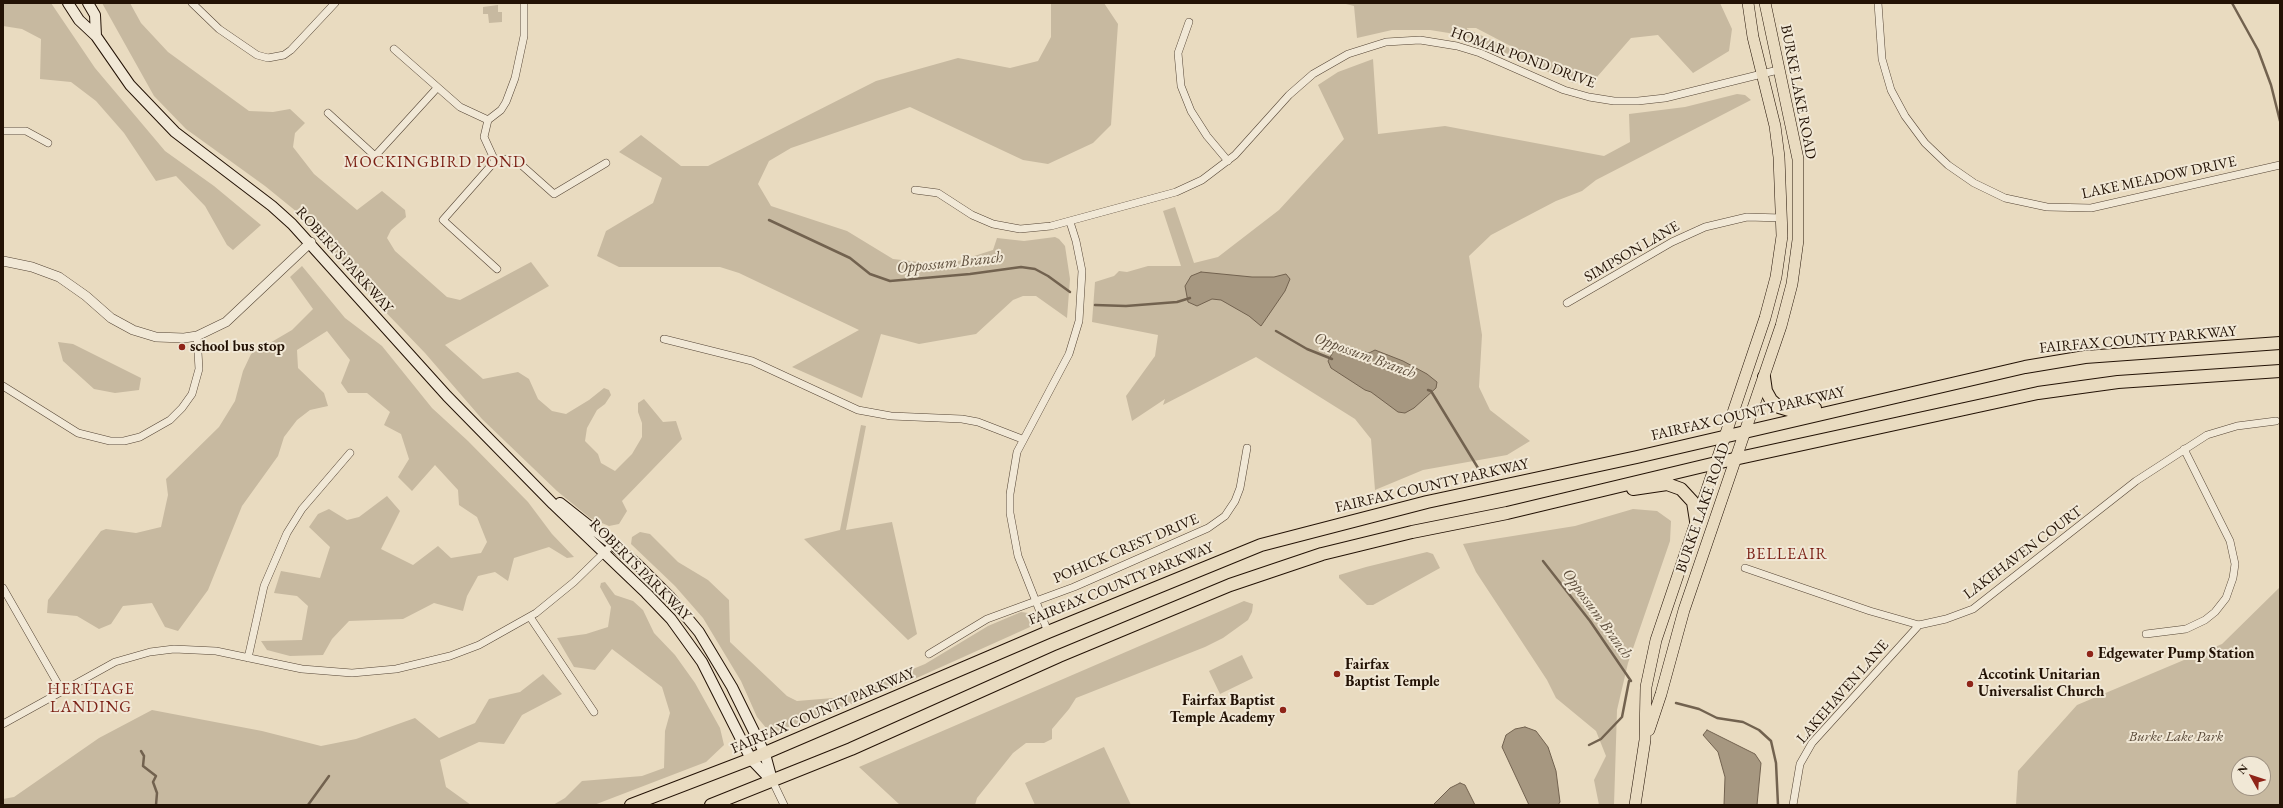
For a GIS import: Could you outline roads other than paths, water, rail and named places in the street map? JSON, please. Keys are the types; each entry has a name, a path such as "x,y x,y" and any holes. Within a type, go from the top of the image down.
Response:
{"highway":[{"name":"FAIRFAX COUNTY PARKWAY","path":"631,805 751,760 1048,632 1260,545 1426,502 1725,436 1864,403 2064,360 2280,343"},
{"path":"711,805 773,782 851,749 1059,656 1262,573 1322,554 1412,532 1507,513 1594,493 1716,463 2038,393 2075,387 2280,371"},
{"path":"1764,377 1766,391 1771,400 1779,407 1789,410 1864,403"},
{"path":"1594,493 1667,484 1674,486 1687,494 1693,502 1696,521"}],"main road":[{"name":"ROBERTS PARKWAY","path":"68,3 79,20 96,36 130,85 175,132 272,206 311,242 395,340 447,396 513,462 552,504 646,593 688,641 717,689 751,760 773,782"},
{"path":"88,3 95,15 96,36"},
{"name":"BURKE LAKE ROAD","path":"1635,805 1645,740 1646,687 1656,640 1765,318 1776,277 1782,236 1780,157 1775,126 1753,37 1748,3"},
{"name":"BURKE LAKE ROAD","path":"1645,740 1661,694 1684,610 1764,377 1792,284 1798,240 1798,159 1765,3"},
{"name":"ROBERTS PARKWAY","path":"513,462 561,504 613,544 670,597 699,632 717,659 764,754 773,782"}],"street":[{"path":"195,4 215,27 251,51 263,57 275,58 291,50 335,3"},
{"path":"495,161 484,137 488,120 501,110 506,102 515,78 524,36 524,3"},
{"name":"LAKE MEADOW DRIVE","path":"1878,3 1882,59 1892,90 1905,116 1925,143 1948,165 1974,184 2000,196 2047,207 2090,208 2280,165"},
{"path":"1189,22 1182,37 1178,53 1183,93 1190,111 1207,136 1228,161"},
{"name":"HOMAR POND DRIVE","path":"915,190 938,193 981,220 1005,228 1036,229 1070,222 1176,192 1202,180 1228,161 1262,128 1289,95 1313,74 1348,54 1386,42 1420,40 1457,46 1480,54 1564,90 1614,101 1638,101 1665,98 1778,70"},
{"path":"394,49 460,107 488,120"},
{"path":"328,113 375,156 437,88"},
{"path":"3,131 26,131 48,143"},
{"path":"497,269 443,220 495,161 508,159 518,162 554,194 606,164"},
{"name":"SIMPSON LANE","path":"1567,303 1672,242 1705,227 1747,218 1782,218"},
{"path":"1048,632 1018,556 1010,514 1014,466 1022,439 1068,354 1079,321 1082,271 1076,240 1070,222"},
{"path":"3,261 32,267 59,277 78,289 111,318 133,330 167,338 197,336 212,330 235,315 311,242"},
{"path":"3,386 70,429 90,438 117,441 140,437 170,420 182,408 192,394 200,369 197,336"},
{"path":"664,339 752,361 858,410 891,416 962,419 978,422 1022,439"},
{"name":"LAKEHAVEN COURT","path":"1746,568 1870,611 1919,625 1946,619 1973,609 2136,481 2184,449 2216,431 2237,426 2276,421"},
{"name":"POHICK CREST DRIVE","path":"929,654 987,619 1035,602 1186,539 1208,528 1225,516 1235,501 1240,488 1247,448"},
{"path":"2146,634 2186,629 2205,620 2219,608 2226,598 2233,578 2235,564 2230,541 2184,449"},
{"path":"248,658 264,586 287,533 302,509 350,453"},
{"path":"3,724 115,662 150,652 197,650 248,658 283,666 326,672 352,673 424,663 468,650 530,617 574,582 613,544"},
{"path":"3,588 62,691"},
{"path":"530,617 594,712"},
{"name":"LAKEHAVEN LANE","path":"1793,805 1800,764 1812,743 1919,625"},
{"path":"773,782 784,805"}],"water":[{"path":"1201,272 1252,277 1274,277 1286,274 1290,279 1285,291 1261,326 1249,316 1221,300 1212,299 1197,306 1188,302 1185,286 1191,276"},
{"path":"1340,346 1369,353 1375,350 1403,361 1427,374 1437,382 1436,388 1414,408 1405,413 1398,412 1371,392 1365,390 1331,368 1328,361 1336,347"},
{"path":"1525,727 1536,731 1548,747 1556,771 1560,802 1558,805 1529,805 1502,747 1506,735 1515,729"},
{"path":"1707,730 1755,754 1761,763 1757,805 1724,805 1725,777 1718,752 1703,735"},
{"path":"1460,783 1465,785 1475,805 1433,805 1450,788"}],"waterway":[{"path":"2232,3 2258,50 2271,85 2280,121"},
{"name":"Oppossum Branch","path":"769,220 850,258 870,274 890,281 970,274 1021,267 1035,269 1048,276 1070,292"},
{"name":"Oppossum Branch","path":"1095,305 1126,306 1177,302 1190,298"},
{"name":"Oppossum Branch","path":"1276,331 1307,349 1332,359"},
{"name":"Oppossum Branch","path":"1428,390 1431,391 1478,468"},
{"name":"Oppossum Branch","path":"1543,561 1590,621 1631,681"},
{"path":"1589,745 1601,739 1622,717 1629,681"},
{"name":"Oppossum Branch","path":"1676,703 1699,709 1717,718 1743,722 1759,730 1771,741 1776,763 1778,805"},
{"path":"141,751 144,756 143,766 156,776 153,782 157,793 156,805"},
{"path":"308,805 329,776"}],"place":[{"name":"school bus stop","path":"182,347"},
{"name":"Edgewater Pump Station","path":"2090,654"},
{"name":"Fairfax Baptist Temple","path":"1337,674"},
{"name":"Accotink Unitarian Universalist Church","path":"1970,684"},
{"name":"Fairfax Baptist Temple Academy","path":"1283,710"}],"district":[{"name":"MOCKINGBIRD POND","path":"435,163"},
{"name":"BELLEAIR","path":"1787,555"},
{"name":"HERITAGE LANDING","path":"91,699"}],"park label":[{"name":"Burke Lake Park","path":"2176,737"}]}
